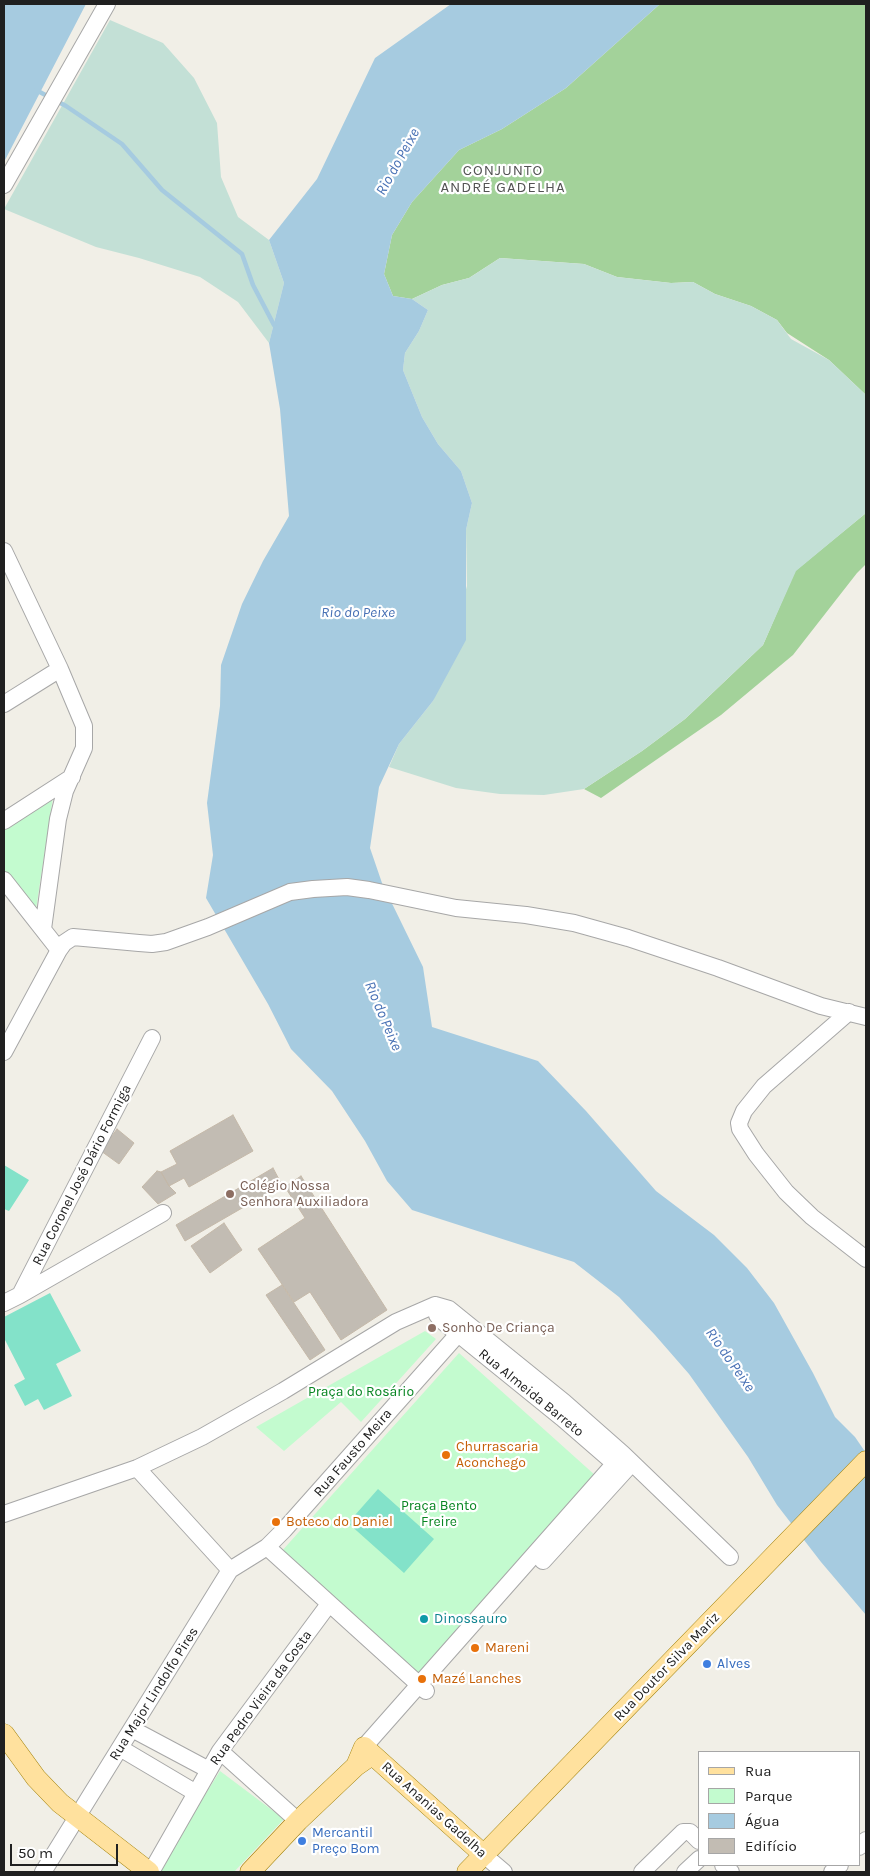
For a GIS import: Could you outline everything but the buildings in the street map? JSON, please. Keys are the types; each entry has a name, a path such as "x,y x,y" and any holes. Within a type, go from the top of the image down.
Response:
{"main road":[{"name":"Rua Doutor Silva Mariz","path":"467,1872 750,1576 783,1547 866,1461"},
{"path":"4,1734 36,1778 78,1817 150,1872"},
{"name":"Rua Ananias Gadelha","path":"364,1756 484,1855"},
{"path":"250,1872 364,1756"}],"street":[{"path":"4,185 107,4"},
{"path":"4,551 60,669 84,726 84,748 65,791 58,819 43,929"},
{"path":"4,704 60,669"},
{"path":"4,821 72,776"},
{"path":"4,880 59,950"},
{"path":"4,1052 59,950 64,942 73,937 152,944 166,942 188,935 290,892 347,887 456,908 526,915 574,923 628,938 718,968 798,998 866,1017"},
{"path":"849,1012 764,1086 740,1118 740,1129 786,1192 812,1217 866,1259"},
{"name":"Rua Coronel José Dário Formiga","path":"20,1294 152,1038"},
{"path":"4,1303 163,1213"},
{"name":"Rua Almeida Barreto","path":"137,1468 202,1437 283,1391 396,1322 439,1309 463,1329 564,1402 623,1463 730,1557"},
{"name":"Rua Fausto Meira","path":"230,1570 267,1547 305,1507 463,1329"},
{"path":"364,1756 422,1688 623,1463"},
{"path":"4,1514 137,1468 230,1570"},
{"path":"267,1547 422,1688"},
{"name":"Rua Major Lindolfo Pires","path":"43,1872 230,1570"},
{"name":"Rua Pedro Vieira da Costa","path":"150,1872 220,1751 329,1604"},
{"path":"132,1728 208,1770"},
{"path":"120,1748 196,1793"},
{"path":"220,1751 298,1822"},
{"path":"642,1872 683,1832 693,1836"},
{"name":"Rua Ananias Gadelha","path":"484,1855 504,1872"},
{"path":"685,1872 698,1860"}],"green space":[{"path":"660,4 866,4 866,395 829,360 787,333 777,320 751,306 715,294 693,282 671,283 617,277 584,264 500,258 469,278 442,285 412,299 393,296 384,274 392,235 412,202 459,150 502,129 566,88"},
{"path":"866,513 866,564 793,655 721,715 601,798 584,789 642,751 685,719 763,645 795,571"},
{"path":"53,797 35,916 4,878 4,830"},
{"path":"4,1165 29,1180 9,1211 4,1209"},
{"path":"50,1293 81,1351 56,1364 72,1396 44,1410 38,1399 25,1406 14,1385 25,1379 4,1338 4,1317"},
{"name":"Praça do Rosário","path":"425,1331 436,1339 361,1422 341,1402 284,1451 256,1427"},
{"name":"Praça Bento Freire","path":"459,1353 596,1476 419,1675 281,1552"},
{"path":"378,1489 434,1539 404,1573 348,1523"},
{"path":"220,1771 284,1819 234,1872 157,1871"}],"shaded area":[{"path":"110,20 163,43 194,78 217,123 221,177 238,217 269,240 284,283 269,343 238,302 200,277 96,247 4,209"},
{"path":"500,258 584,264 617,277 671,283 693,282 715,294 751,306 777,320 791,339 829,360 866,395 866,513 796,571 763,645 685,719 642,751 584,789 544,795 500,794 456,788 389,767 399,744 433,701 467,586 466,530 472,503 461,471 438,444 422,417 403,370 405,353 419,331 428,310 412,299 442,285 469,278"}],"water":[{"path":"4,4 86,4 4,162"},
{"name":"Rio do Peixe","path":"451,4 660,4 566,88 502,129 459,150 412,202 392,235 384,274 393,296 412,299 428,310 419,331 405,353 403,370 422,417 438,444 461,471 472,503 466,530 466,640 433,701 399,744 379,787 370,848 382,883 423,967 432,1027 538,1061 586,1111 656,1191 714,1235 747,1268 774,1303 835,1417 855,1437 866,1453 866,1615 821,1562 777,1505 748,1457 689,1374 619,1297 574,1262 412,1210 387,1181 365,1141 332,1091 291,1049 268,1004 206,898 213,855 207,803 220,706 221,665 242,604 263,561 289,516 280,409 269,343 284,283 269,240 317,179 375,58"}],"waterway":[{"path":"36,90 66,106 122,144 162,190 242,254 253,285 274,325"}],"place":[{"name":"Colégio Nossa Senhora Auxiliadora","path":"230,1194"},
{"name":"Sonho De Criança","path":"432,1328"},
{"name":"Churrascaria Aconchego","path":"446,1455"},
{"name":"Boteco do Daniel","path":"276,1522"},
{"name":"Dinossauro","path":"424,1619"},
{"name":"Mareni","path":"475,1648"},
{"name":"Alves","path":"707,1664"},
{"name":"Mazé Lanches","path":"422,1679"},
{"name":"Mercantil Preço Bom","path":"302,1841"}],"district":[{"name":"CONJUNTO ANDRÉ GADELHA","path":"503,180"}]}
